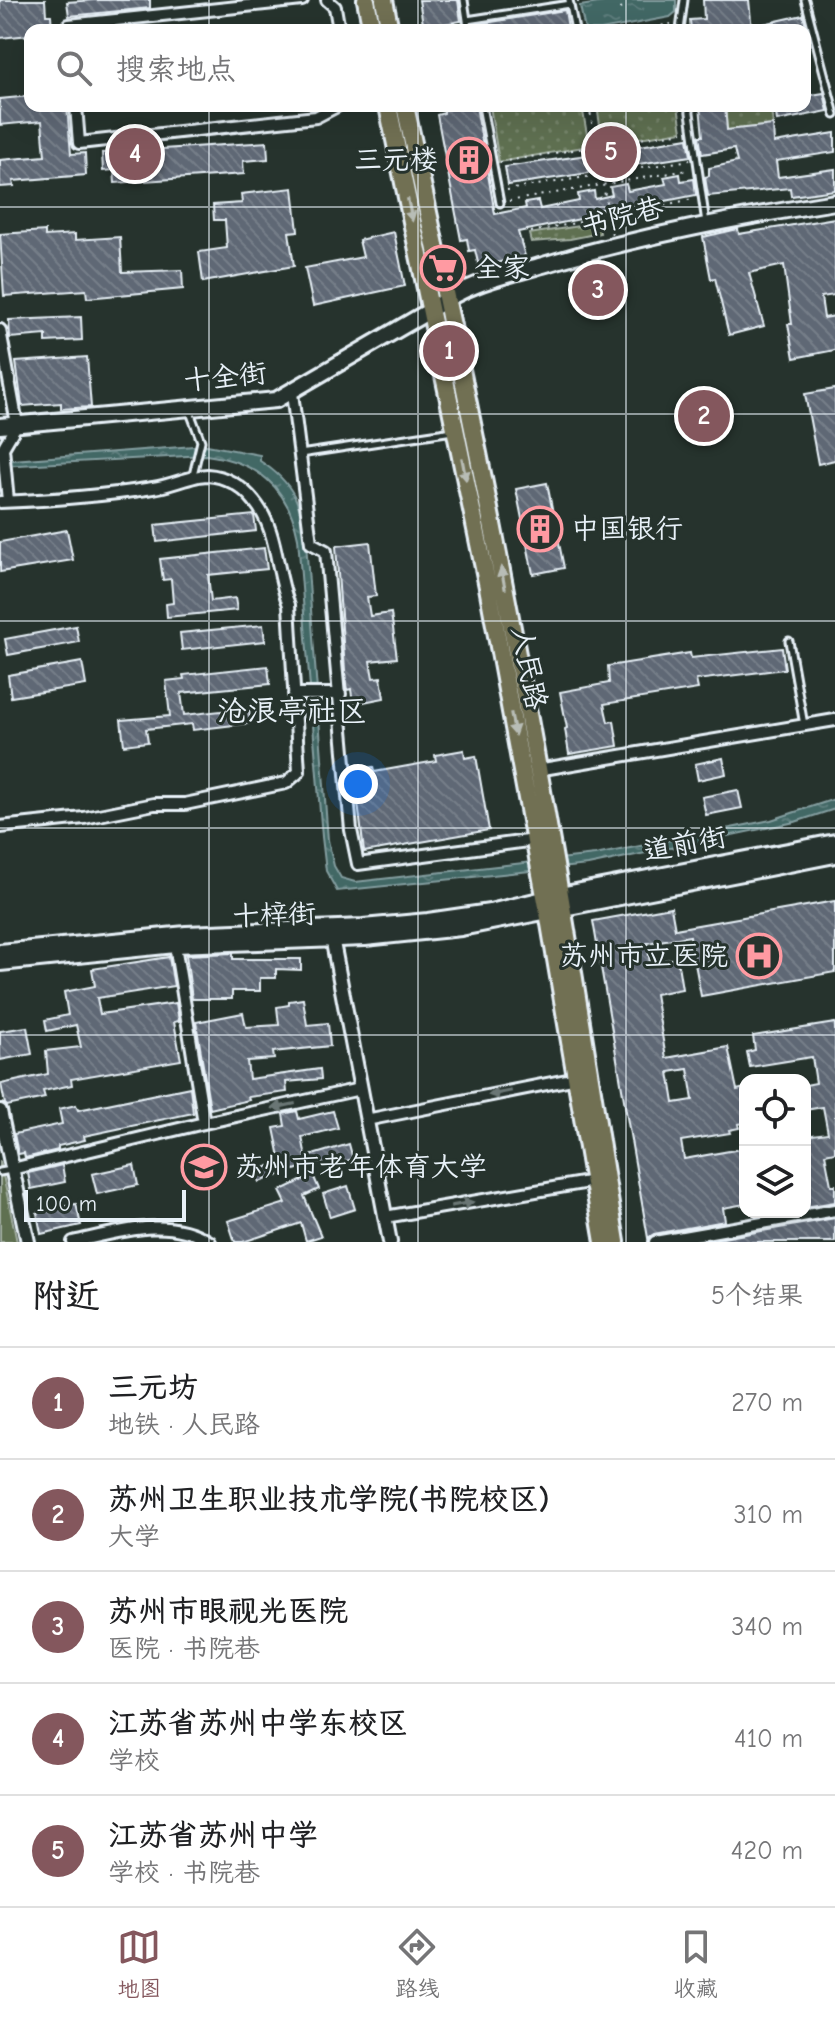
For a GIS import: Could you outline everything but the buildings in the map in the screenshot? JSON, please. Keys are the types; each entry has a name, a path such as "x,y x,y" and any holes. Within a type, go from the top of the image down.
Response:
{"main road":[{"path":"366,0 371,24"},
{"path":"384,0 389,24"},
{"name":"人民路","path":"389,112 552,896 616,1242"},
{"name":"人民路","path":"406,112 447,297 503,580 537,770 541,844"},
{"name":"书院巷","path":"431,310 447,297 470,286 614,244 706,223 835,202"},
{"name":"十全街","path":"0,426 269,402 292,393 431,310"},
{"name":"道前街","path":"552,896 835,842"},
{"name":"道前街","path":"552,896 835,855"},
{"name":"人民路","path":"552,896 604,1242"},
{"name":"十梓街","path":"0,963 175,945 331,934 450,918 552,896"},
{"name":"十梓街","path":"0,952 186,934 331,934"}],"street":[{"path":"78,24 302,0"},
{"path":"327,0 335,7 338,24"},
{"path":"76,112 79,143 316,117 326,112"},
{"path":"0,330 17,424 3,448 4,502 125,492 173,485 206,475 231,480 255,502 272,532 282,587 289,605 300,694 299,772 286,783 185,804 154,804 84,818 0,827"},
{"path":"292,393 311,543 326,551 351,830 358,864 541,844"},
{"path":"300,694 340,694"},
{"path":"537,770 835,720"},
{"path":"331,934 390,1242"},
{"path":"175,945 204,1123"},
{"path":"366,1120 577,1078"},
{"path":"6,1171 360,1089"},
{"path":"0,1111 6,1171 28,1242"},
{"path":"385,1217 594,1181"},
{"path":"655,1242 835,1210"},
{"path":"73,1242 162,1227 190,1232 210,1242"}],"lane":[{"path":"464,0 467,24"},
{"path":"680,24 684,0"},
{"path":"805,0 835,115"},
{"path":"467,20 570,2 574,24"},
{"path":"483,112 500,203"},
{"path":"690,112 706,223"},
{"path":"188,407 201,441 198,463 191,480"},
{"path":"299,455 456,431"},
{"path":"789,641 805,726"}],"path":[{"path":"570,2 592,0"},
{"path":"619,0 622,12"},
{"path":"590,112 614,244"},
{"path":"493,164 692,130"},
{"path":"498,192 696,159"},
{"path":"500,203 697,169"},
{"path":"531,232 702,198"}],"green space":[{"path":"491,112 583,112 589,146 499,162"},
{"path":"598,112 679,112 682,131 603,144"},
{"path":"726,112 772,112 773,125 727,130"},
{"path":"598,223 600,233 570,239 531,242 529,234"},
{"path":"0,1161 17,1242 0,1242"}],"water":[{"path":"616,0 676,0 676,12 670,17 633,24 584,24 580,6"},
{"path":"207,445 260,455 260,461 281,477 298,505 306,542 328,840 334,866 341,878 355,882 595,855 771,820 835,799 835,809 795,822 588,865 337,891 326,871 322,837 298,538 287,504 278,491 255,471 224,458 206,455 0,466 0,461"}],"place":[{"name":"江苏省苏州中学","path":"611,152"},
{"name":"江苏省苏州中学东校区","path":"135,154"},
{"name":"三元楼","path":"469,160"},
{"name":"全家","path":"443,268"},
{"name":"苏州市眼视光医院","path":"598,290"},
{"name":"三元坊","path":"449,351"},
{"name":"苏州卫生职业技术学院(书院校区)","path":"704,416"},
{"name":"中国银行","path":"540,529"},
{"name":"苏州市立医院","path":"759,956"},
{"name":"苏州市老年体育大学","path":"204,1167"}],"district":[{"name":"沧浪亭社区","path":"292,711"}]}
